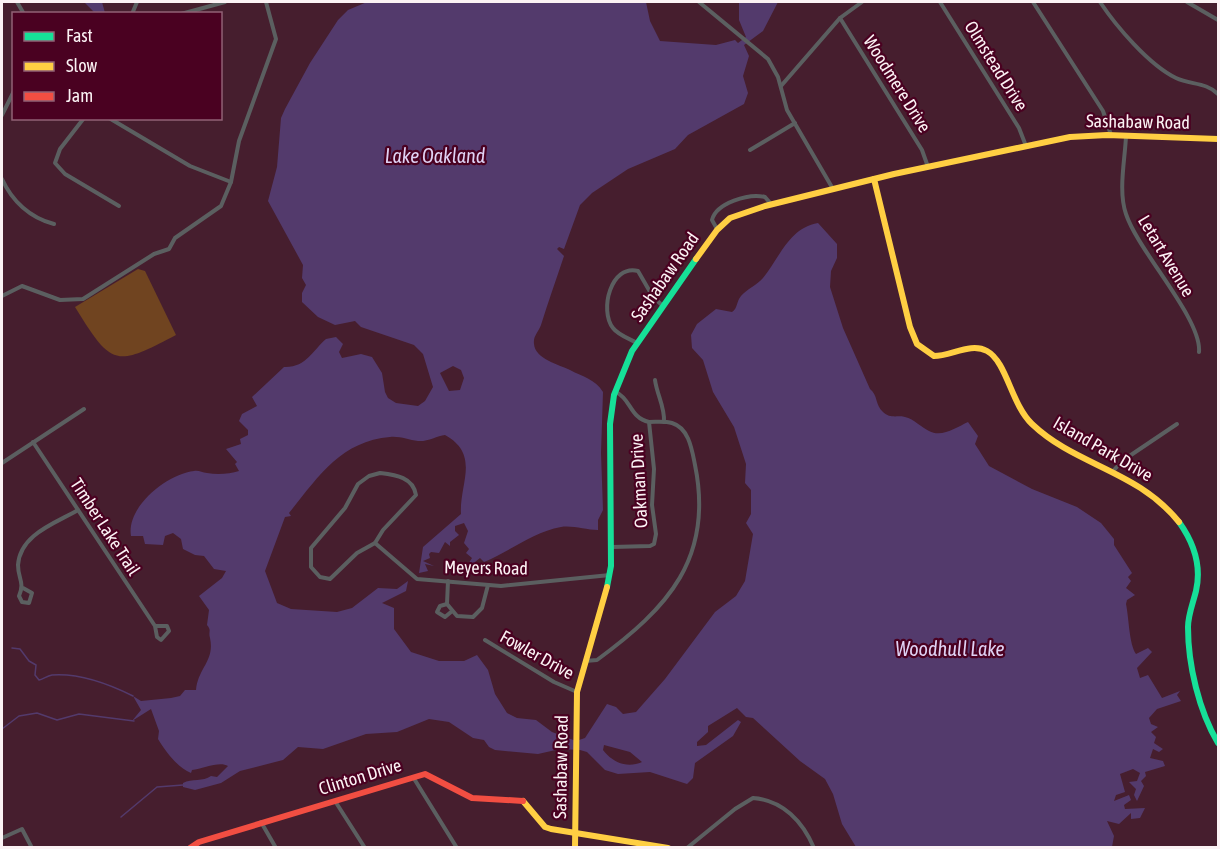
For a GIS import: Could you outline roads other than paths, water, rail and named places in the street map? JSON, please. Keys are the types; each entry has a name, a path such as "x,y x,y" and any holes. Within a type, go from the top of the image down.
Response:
{"street":[{"path":"200,11 225,2"},
{"path":"2,296 22,286 60,300 83,299 154,254 169,249 175,238 221,206 231,182 239,141 276,39 266,2"},
{"path":"699,2 768,60 781,86 787,110 833,189"},
{"path":"781,86 840,18 861,2"},
{"name":"Olmstead Drive","path":"940,2 1019,128 1026,146"},
{"path":"1033,2 1103,111 1112,130 1111,135"},
{"path":"1100,2 1140,49 1169,74 1186,81 1203,84 1218,94"},
{"path":"1187,2 1218,20"},
{"name":"Woodmere Drive","path":"840,18 922,150 928,166"},
{"path":"2,115 12,95"},
{"path":"82,120 60,149 55,163 65,174 119,206"},
{"path":"113,120 205,172 231,182"},
{"path":"750,150 795,123"},
{"name":"Sashabaw Road","path":"575,848 577,692 610,575 612,547 610,424 615,391 637,344 717,229 738,215 771,204 928,166 1070,137 1111,135 1218,139"},
{"name":"Letart Avenue","path":"1126,136 1123,197 1126,215 1135,234 1190,320 1199,343 1199,352"},
{"path":"2,179 18,204 36,217 54,224"},
{"name":"Island Park Drive","path":"874,179 904,306 917,344 934,356 975,348 988,352 1003,372 1017,407 1035,426 1056,441 1146,489 1164,504 1188,535 1197,553 1199,570 1189,617 1188,643 1204,708 1218,743"},
{"path":"717,229 712,220 720,208 751,196 765,197 771,204"},
{"path":"637,344 616,331 609,319 609,299 615,279 623,273 638,271 653,297 663,306"},
{"path":"655,381 665,412 664,422"},
{"name":"Oakman Drive","path":"612,547 650,546 656,540 652,505 654,469 649,422 635,416 622,395 615,391"},
{"path":"2,463 84,409"},
{"path":"585,661 597,660 649,616 681,577 695,549 699,535 699,496 692,447 680,427 664,422 649,422"},
{"path":"1114,470 1122,461 1177,424"},
{"name":"Timber Lake Trail","path":"33,442 154,626 158,639 166,637 169,631 167,626 154,626"},
{"path":"380,473 399,476 413,486 416,495 383,530 375,543 357,553 330,579 320,578 311,567 311,548 345,508 358,484 369,476 380,473"},
{"path":"23,588 18,562 24,547 42,529 78,510"},
{"name":"Meyers Road","path":"375,543 417,579 512,585 610,575"},
{"path":"448,581 447,604 457,616 473,617 482,608 488,585"},
{"path":"447,604 440,606 437,612 445,617 452,612"},
{"name":"Fowler Drive","path":"485,640 554,682 577,692"},
{"name":"Clinton Drive","path":"190,848 199,842 261,822 425,774 472,798 525,801 545,827 668,848"},
{"path":"413,777 457,848"},
{"path":"687,848 753,798 778,804 810,834 814,848"},
{"path":"335,800 365,848"},
{"path":"261,822 276,848"},
{"path":"2,838 22,829 32,848"}],"water":[{"path":"84,2 102,2 105,12 94,12"},
{"path":"367,2 646,2 650,21 660,41 716,45 735,40 738,43 746,37 739,20 739,2 778,2 763,31 744,45 749,56 743,76 748,93 744,104 688,135 675,149 628,169 592,193 580,205 564,249 559,247 557,249 564,256 534,344 535,349 543,358 588,379 603,392 601,453 603,510 598,520 598,530 565,527 551,530 484,562 480,558 475,565 459,572 449,571 447,567 459,564 465,569 472,558 466,553 469,549 464,543 468,531 464,523 455,526 455,531 459,535 450,542 450,546 445,542 439,553 431,552 430,558 423,561 434,566 425,564 428,571 419,573 423,547 461,514 466,471 462,452 456,443 445,435 421,441 394,437 373,440 344,453 332,463 289,513 291,516 285,517 265,571 277,603 291,609 337,612 352,608 378,588 397,589 408,581 406,591 382,603 394,608 394,629 411,652 439,661 464,661 477,655 488,670 495,694 507,713 517,718 536,720 552,732 576,741 585,738 607,704 616,707 623,714 636,712 665,679 715,612 736,596 745,581 753,534 746,523 751,514 751,490 745,483 746,464 734,427 713,392 703,360 692,348 691,335 697,324 716,309 732,312 741,296 763,278 792,237 808,226 818,223 837,244 837,258 831,271 830,287 843,328 880,409 888,415 908,418 934,433 949,431 968,422 978,436 975,444 989,466 1032,489 1077,507 1101,523 1114,539 1114,545 1132,573 1128,577 1131,581 1126,588 1135,595 1127,600 1126,604 1132,644 1136,654 1148,648 1152,652 1137,668 1140,678 1148,675 1162,698 1180,691 1177,695 1181,701 1157,709 1149,718 1151,724 1158,727 1151,732 1156,737 1154,743 1163,749 1159,752 1153,749 1150,758 1163,761 1165,766 1145,772 1146,776 1141,781 1144,786 1137,801 1134,795 1136,789 1129,782 1137,781 1140,773 1133,769 1120,774 1125,792 1116,795 1114,801 1129,795 1131,800 1124,805 1125,809 1145,808 1140,818 1131,819 1131,813 1119,824 1107,821 1114,836 1112,847 856,847 842,824 833,794 825,779 800,761 753,718 746,717 737,708 708,726 708,732 697,742 697,746 706,745 738,720 741,722 733,736 695,763 693,778 687,784 650,772 618,774 605,770 587,752 580,750 560,749 538,754 495,750 489,747 484,740 473,738 449,722 429,719 397,732 366,734 323,749 298,747 283,760 240,771 221,783 195,790 183,787 183,783 186,782 211,776 217,777 228,766 216,765 192,770 191,773 181,767 158,739 159,731 151,709 132,721 141,710 133,696 141,701 171,698 180,696 185,690 196,690 211,646 210,630 207,625 209,610 199,596 222,578 226,571 214,569 204,556 195,555 183,549 181,539 173,533 165,536 163,545 145,544 143,536 131,536 131,525 135,514 150,494 183,473 196,471 223,474 239,471 235,464 237,462 226,449 241,444 240,439 248,435 248,430 239,421 242,414 257,406 252,397 284,367 292,367 304,361 326,339 336,337 343,344 339,352 342,358 361,354 372,357 382,373 388,398 396,403 418,406 425,401 433,387 423,354 414,345 361,327 355,321 335,325 318,317 302,302 302,293 306,285 302,278 303,265 268,201 277,167 281,118 310,63 338,20 348,10","holes":["453,366 461,370 464,378 460,390 449,391 440,373","604,745 630,752 642,762 631,765 615,761 603,750"]}],"waterway":[{"path":"12,648 20,649 29,661 36,665 35,675 39,680 52,675 72,676 114,687 133,696"},
{"path":"2,729 19,716 37,713 57,720 79,714 134,721"},
{"path":"121,817 157,787 183,785"}],"water label":[{"name":"Lake Oakland","path":"435,156"},
{"name":"Woodhull Lake","path":"950,649"}]}
